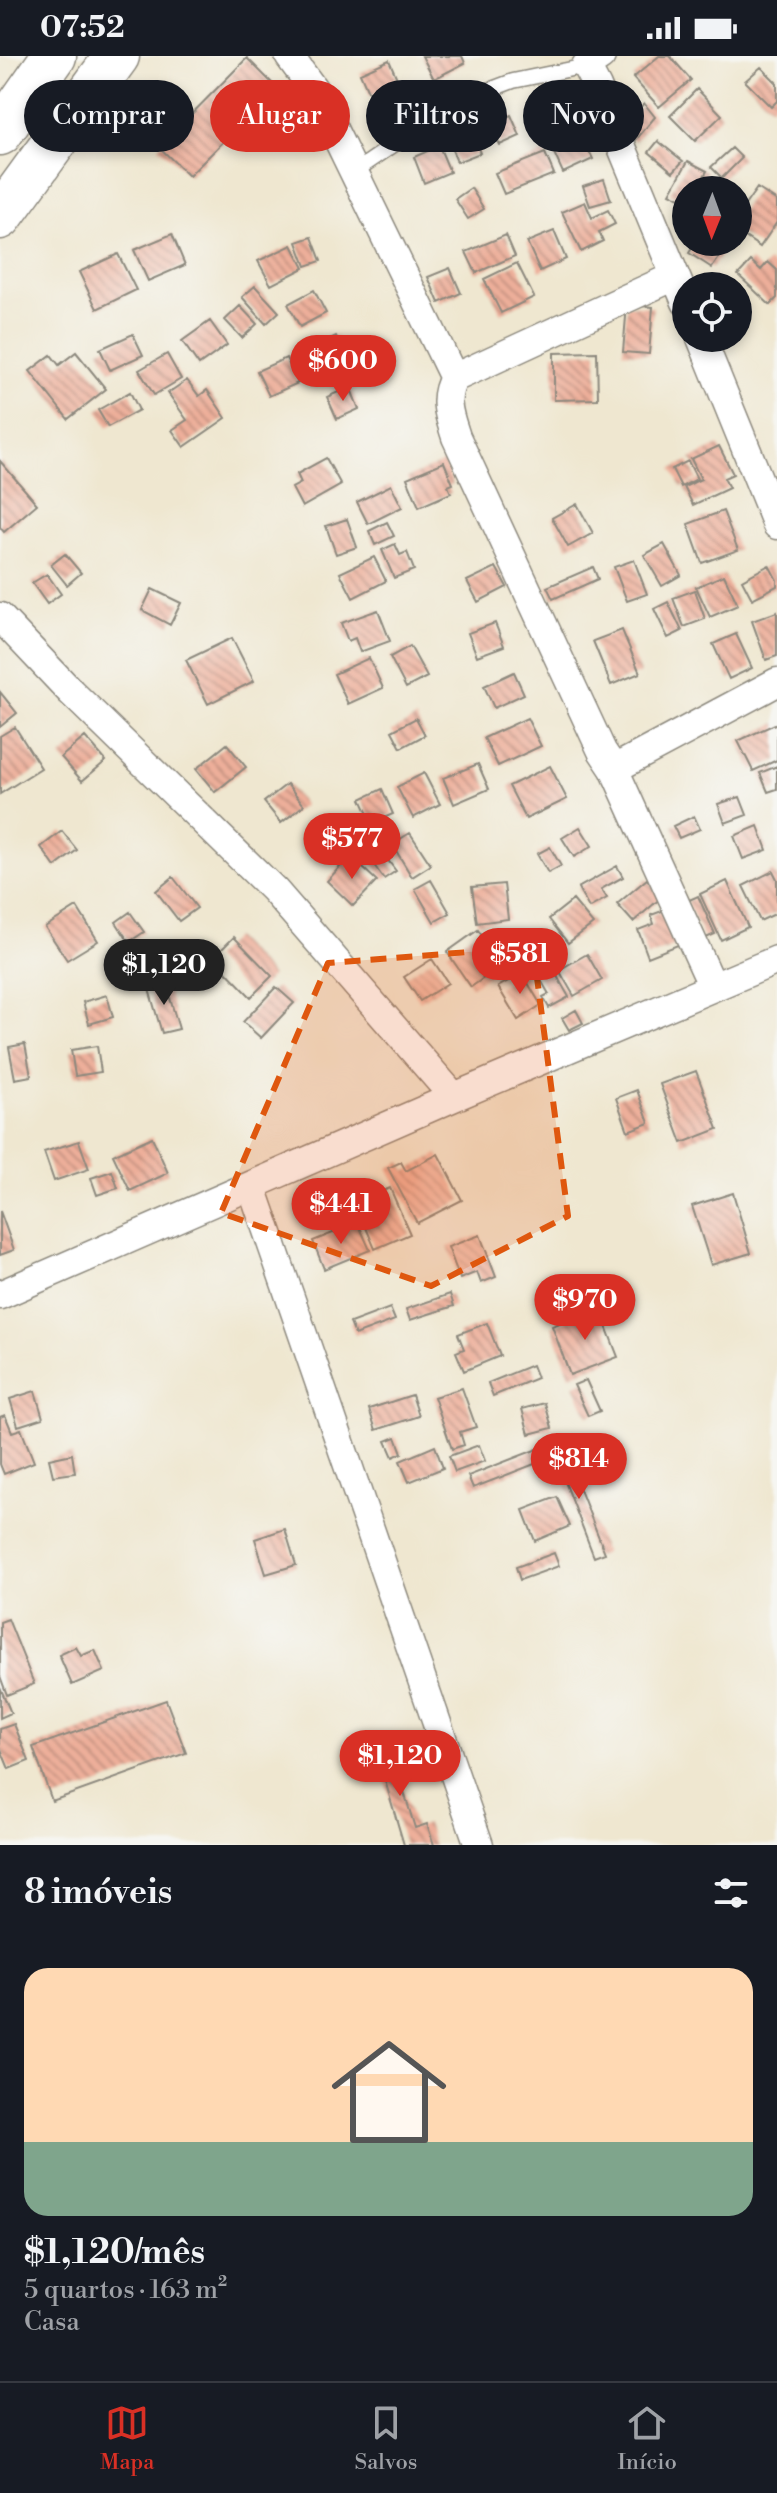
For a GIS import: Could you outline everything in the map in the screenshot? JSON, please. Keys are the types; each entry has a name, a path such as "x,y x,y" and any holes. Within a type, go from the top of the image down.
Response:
{"highway":[{"path":"0,133 54,56"},
{"path":"0,217 117,56"}],"street":[{"path":"289,56 314,90 454,378"},
{"path":"594,61 597,87 673,272"},
{"path":"672,277 454,378 446,403 456,437 602,751 614,769 713,987"},
{"path":"707,352 777,525"},
{"path":"0,617 71,692 274,890 454,1097"},
{"path":"614,769 777,682"},
{"path":"0,1295 777,960"},
{"path":"252,1187 479,1845"}],"lane":[{"path":"354,172 455,103 513,81 594,61"}],"highlighted area":[{"path":"533,947 568,1216 431,1286 221,1213 328,963"}],"building":[{"path":"422,56 462,56 465,63 434,79"},
{"path":"659,56 670,56 691,80 659,107 644,90 644,80 633,78"},
{"path":"247,58 269,80 225,80"},
{"path":"389,60 398,80 366,80 366,87 360,73"},
{"path":"761,67 777,83 777,101 771,107 745,81"},
{"path":"697,89 722,115 695,141 670,116"},
{"path":"210,95 210,152 213,152 189,176 164,152 194,152 194,112"},
{"path":"644,103 655,117 644,130"},
{"path":"511,115 520,136 507,142 507,117"},
{"path":"658,141 683,161 673,172 649,152"},
{"path":"732,148 742,158 724,176 711,167"},
{"path":"425,152 442,152 450,172 424,183 414,157"},
{"path":"453,152 480,153 457,162"},
{"path":"590,152 593,159 563,173 554,153"},
{"path":"545,153 554,174 504,194 495,173"},
{"path":"688,161 707,171 704,176 680,176"},
{"path":"604,179 611,200 590,206 583,186"},
{"path":"471,188 484,209 468,219 455,199"},
{"path":"757,188 777,201 777,222 760,247 752,242 752,195"},
{"path":"585,202 592,218 608,210 615,224 599,232 603,241 581,252 562,212"},
{"path":"554,231 566,259 540,271 527,242"},
{"path":"172,234 185,265 148,281 134,250"},
{"path":"506,235 515,256 476,273 466,252"},
{"path":"312,237 321,261 306,266 297,242"},
{"path":"292,245 304,268 271,285 258,261"},
{"path":"118,254 136,290 97,309 79,272"},
{"path":"694,256 720,256 712,268"},
{"path":"751,261 761,270 768,262 777,270 777,298 770,305 752,288 752,272 741,272"},
{"path":"517,263 534,297 501,313 484,279"},
{"path":"450,268 461,293 439,303 428,277"},
{"path":"255,286 279,312 266,324 242,297"},
{"path":"314,290 326,313 300,327 288,304"},
{"path":"627,305 653,307 649,354 623,352"},
{"path":"240,306 257,324 242,338 225,320"},
{"path":"210,321 227,345 199,365 182,341"},
{"path":"133,334 143,355 110,370 100,349"},
{"path":"336,336 346,357 329,365 319,344"},
{"path":"76,352 106,389 68,419 30,371 51,355 59,365"},
{"path":"597,352 598,399 554,400 554,353"},
{"path":"167,354 181,379 154,395 139,370"},
{"path":"286,358 298,383 269,396 257,371"},
{"path":"187,380 199,396 207,390 226,418 184,447 172,430 187,420 168,393"},
{"path":"350,387 359,409 337,419 327,397"},
{"path":"130,392 139,410 108,427 98,410"},
{"path":"719,446 733,474 724,478 729,488 693,505 684,487 701,479 691,459"},
{"path":"326,458 341,485 302,507 292,488 301,483 297,474"},
{"path":"0,461 37,504 4,532 0,527"},
{"path":"688,461 697,479 681,487 672,469"},
{"path":"444,462 453,484 448,486 451,493 419,507 407,478"},
{"path":"391,485 402,507 368,524 357,502"},
{"path":"577,504 593,533 568,547 552,518"},
{"path":"723,511 738,550 702,563 688,524"},
{"path":"347,519 357,547 336,554 326,526"},
{"path":"387,522 394,536 375,545 369,531"},
{"path":"395,544 400,555 407,552 414,570 394,578 382,550"},
{"path":"664,544 681,575 662,586 644,555"},
{"path":"65,554 81,573 67,585 51,565"},
{"path":"374,557 386,581 353,598 340,573"},
{"path":"634,560 647,594 627,601 614,567"},
{"path":"769,565 777,586 752,599 742,580"},
{"path":"496,567 507,587 478,602 467,581"},
{"path":"593,567 598,579 553,599 547,587"},
{"path":"47,574 61,594 47,604 32,583"},
{"path":"724,575 738,605 710,617 696,587"},
{"path":"152,589 181,603 170,625 142,610"},
{"path":"695,590 705,619 684,627 673,598"},
{"path":"668,602 682,631 668,638 654,609"},
{"path":"378,610 390,641 360,652 355,638 348,641 341,623"},
{"path":"777,612 777,656 766,660 752,621"},
{"path":"495,623 504,646 477,656 468,633"},
{"path":"622,630 640,673 611,685 593,641"},
{"path":"736,634 752,668 729,679 713,644"},
{"path":"232,638 254,681 208,704 186,660"},
{"path":"410,646 427,677 406,688 390,657"},
{"path":"369,658 383,688 348,704 334,674"},
{"path":"514,672 524,694 494,708 484,686"},
{"path":"0,692 17,713 0,727"},
{"path":"416,718 425,735 401,748 392,731"},
{"path":"527,718 541,746 498,766 484,738"},
{"path":"777,723 777,760 753,771 738,741"},
{"path":"15,727 41,768 0,794 0,736"},
{"path":"85,737 106,761 82,781 61,757"},
{"path":"227,744 246,767 215,792 196,769"},
{"path":"478,764 489,789 454,804 443,778"},
{"path":"550,766 567,799 526,819 509,786"},
{"path":"777,766 777,789 768,792 760,773"},
{"path":"424,773 440,804 413,818 397,787"},
{"path":"287,784 304,805 281,823 264,802"},
{"path":"382,789 393,814 372,823 361,799"},
{"path":"740,797 747,815 725,823 718,804"},
{"path":"694,816 700,829 679,838 673,826"},
{"path":"342,817 356,837 336,851 322,831"},
{"path":"758,826 767,850 743,859 734,836"},
{"path":"580,827 592,846 574,857 562,838"},
{"path":"62,831 77,850 55,867 41,847"},
{"path":"410,833 431,865 412,877 392,844"},
{"path":"377,846 396,871 384,879 366,854"},
{"path":"550,847 561,866 548,873 537,854"},
{"path":"350,856 377,881 353,906 327,881"},
{"path":"617,866 623,877 601,889 607,898 589,908 578,888"},
{"path":"773,871 777,879 777,913 760,921 743,886"},
{"path":"173,877 197,908 179,921 156,891"},
{"path":"647,879 662,897 633,922 617,904"},
{"path":"431,880 450,913 434,922 415,889"},
{"path":"727,881 748,927 721,940 700,894"},
{"path":"504,884 508,919 477,923 472,887"},
{"path":"698,896 715,934 704,939 687,901"},
{"path":"573,900 593,924 568,943 549,919"},
{"path":"77,907 98,941 67,960 45,927"},
{"path":"670,908 683,943 648,957 638,930 654,924 651,915"},
{"path":"130,912 144,932 129,942 116,922"},
{"path":"478,930 502,965 471,987 447,952"},
{"path":"234,937 272,976 251,997 213,958"},
{"path":"587,954 602,980 574,996 559,970"},
{"path":"432,959 448,983 420,1001 404,977"},
{"path":"549,962 569,997 549,1008 543,997 549,994 535,970"},
{"path":"522,973 541,1005 518,1020 498,987"},
{"path":"165,981 179,1029 162,1033 148,986"},
{"path":"276,987 294,1003 261,1038 243,1022"},
{"path":"107,995 113,1017 89,1024 83,1002"},
{"path":"576,1010 583,1023 569,1030 562,1018"},
{"path":"25,1044 31,1076 15,1079 9,1047"},
{"path":"97,1046 101,1072 75,1076 71,1050"},
{"path":"696,1071 718,1129 682,1143 660,1084"},
{"path":"637,1090 649,1123 628,1131 616,1098"},
{"path":"152,1137 168,1173 130,1191 113,1155"},
{"path":"79,1141 89,1169 54,1181 44,1152"},
{"path":"438,1154 462,1200 417,1223 388,1168 401,1162 406,1171"},
{"path":"112,1171 118,1188 97,1195 91,1178"},
{"path":"390,1188 410,1234 375,1249 362,1218 372,1214 365,1198"},
{"path":"733,1193 751,1253 711,1265 692,1206"},
{"path":"0,1211 14,1250 0,1255"},
{"path":"358,1223 370,1250 324,1269 313,1241"},
{"path":"480,1235 496,1277 481,1283 477,1272 460,1279 448,1247"},
{"path":"450,1294 454,1306 410,1320 406,1309"},
{"path":"390,1308 395,1320 355,1335 350,1323"},
{"path":"599,1308 618,1357 570,1375 552,1326"},
{"path":"487,1323 500,1356 464,1371 456,1352 464,1349 458,1334"},
{"path":"532,1365 537,1378 493,1396 488,1383"},
{"path":"586,1380 600,1411 588,1416 574,1385"},
{"path":"462,1388 476,1427 460,1432 464,1445 452,1449 434,1397"},
{"path":"35,1391 43,1418 18,1426 10,1399"},
{"path":"412,1395 419,1416 376,1430 369,1409"},
{"path":"545,1403 552,1428 529,1434 522,1409"},
{"path":"5,1415 12,1432 21,1429 34,1462 4,1474 0,1464 0,1417"},
{"path":"396,1437 402,1453 393,1457 386,1441"},
{"path":"562,1444 605,1553 594,1557 552,1448"},
{"path":"479,1445 485,1461 455,1472 449,1456"},
{"path":"435,1446 443,1468 409,1482 400,1461"},
{"path":"540,1448 545,1460 473,1488 468,1476"},
{"path":"72,1454 75,1473 53,1476 49,1459"},
{"path":"557,1497 570,1526 535,1541 523,1510"},
{"path":"285,1529 296,1565 266,1574 255,1539"},
{"path":"554,1553 559,1566 520,1580 516,1567"},
{"path":"8,1619 34,1684 7,1695 0,1676 0,1622"},
{"path":"76,1647 81,1656 95,1650 104,1671 72,1685 59,1655"},
{"path":"0,1687 11,1713 0,1718"},
{"path":"166,1700 186,1753 52,1801 33,1747"},
{"path":"14,1724 29,1761 9,1769 0,1747 0,1729"},
{"path":"387,1736 415,1828 427,1824 434,1845 404,1845 373,1740"}]}
